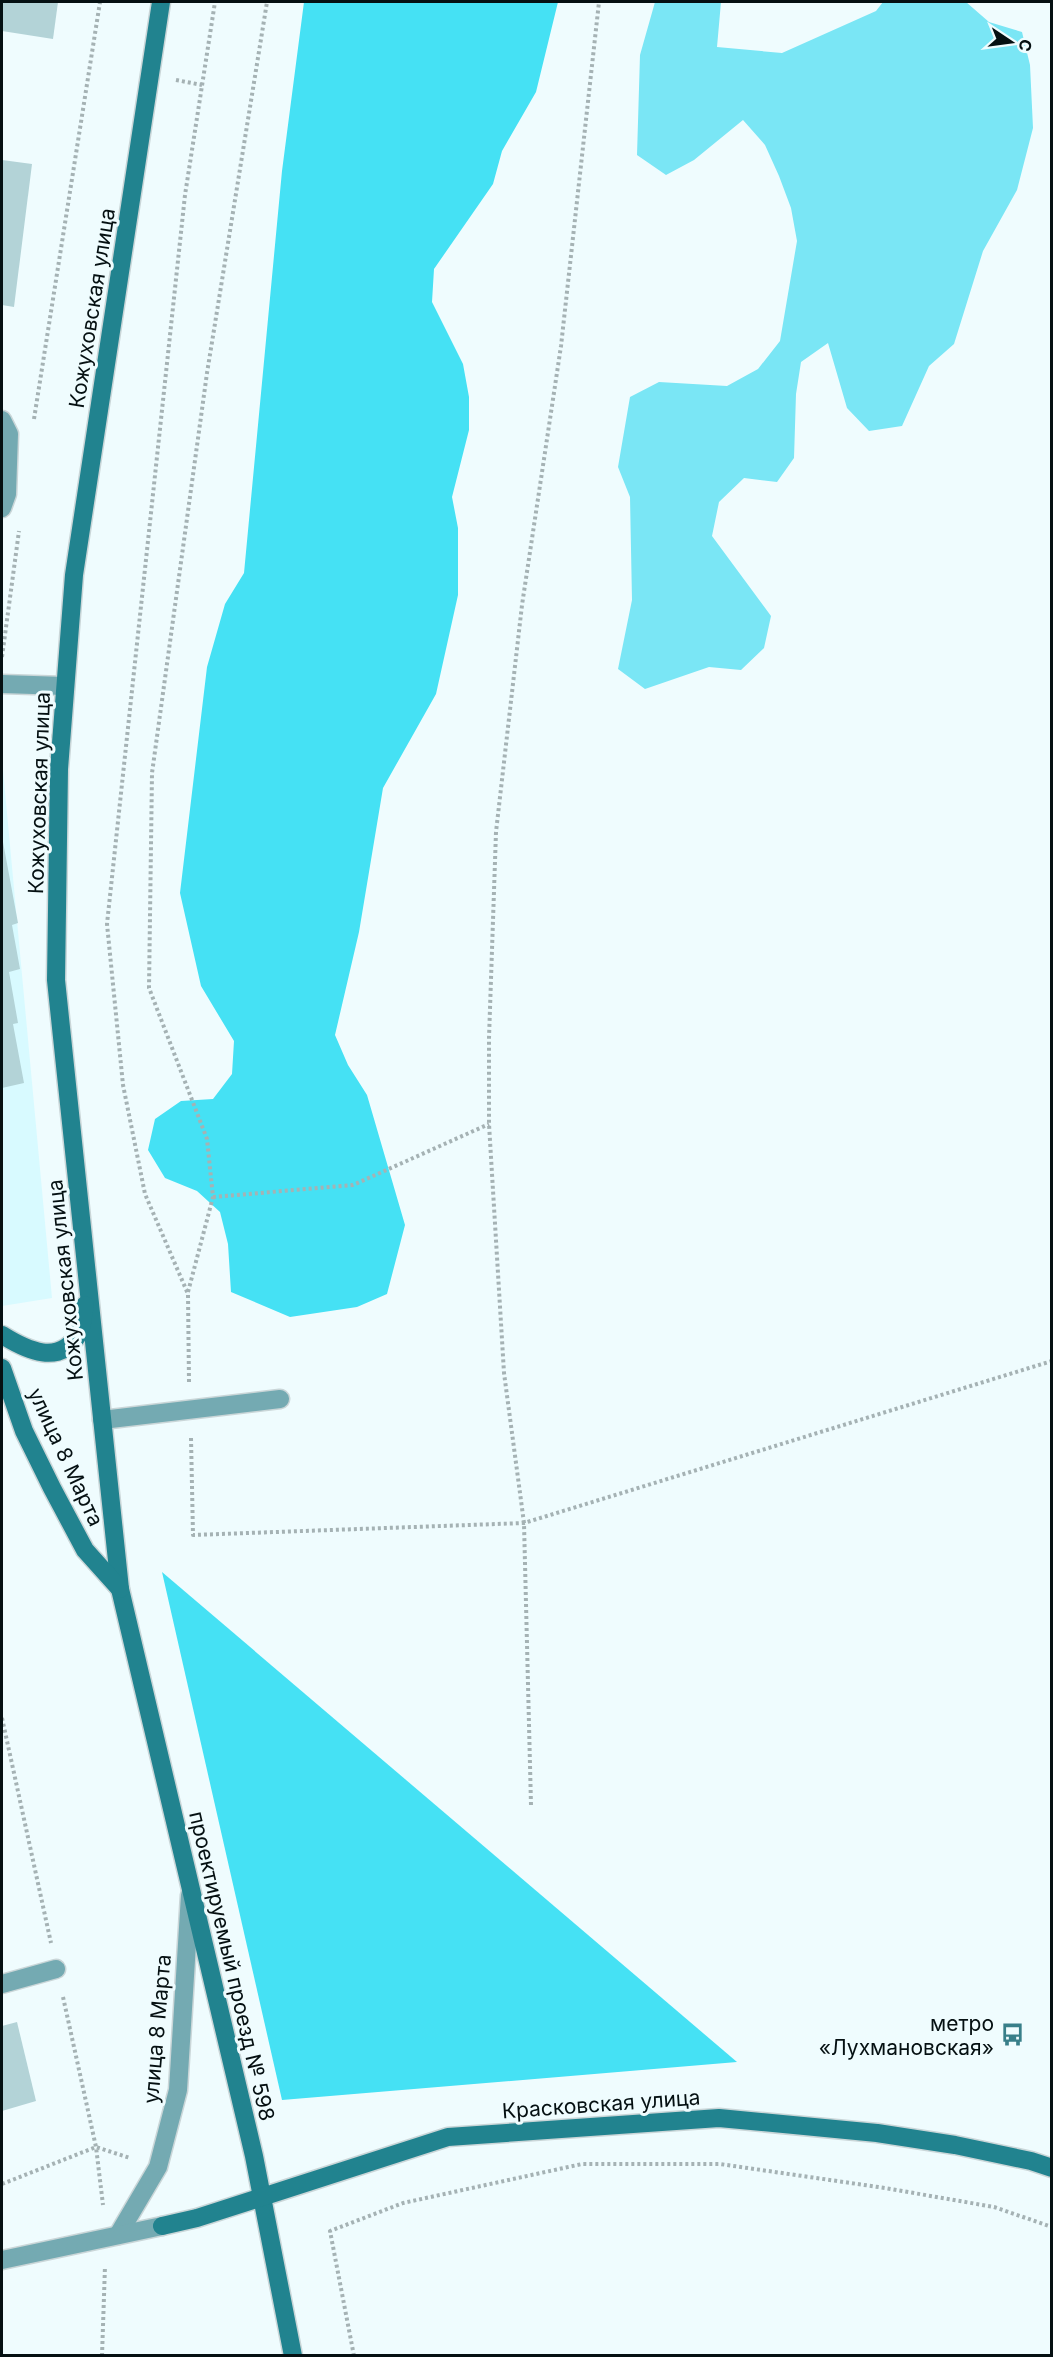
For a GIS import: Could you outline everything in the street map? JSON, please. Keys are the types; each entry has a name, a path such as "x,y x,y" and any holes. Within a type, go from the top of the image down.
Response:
{"street":[{"name":"Кожуховская улица","path":"120,1589 56,980 59,769 74,575 161,2"},
{"path":"2,420 9,435 7,494 2,508"},
{"path":"2,684 65,686"},
{"path":"2,1335 24,1348 49,1354 68,1347 79,1332 88,1292"},
{"name":"улица 8 Марта","path":"2,1368 24,1431 52,1488 86,1550 120,1589"},
{"path":"102,1420 280,1399"},
{"name":"проектируемый проезд № 598","path":"120,1589 262,2197 293,2355"},
{"name":"улица 8 Марта","path":"112,2236 158,2167 178,2090 190,1887"},
{"path":"2,1984 56,1969"},
{"name":"Красковская улица","path":"112,2236 197,2218 447,2138 719,2118 877,2133 955,2145 1031,2161 1052,2168"},
{"path":"1031,2161 1052,2161"},
{"path":"2,2260 112,2236"}],"path":[{"path":"33,427 100,2"},
{"path":"188,1294 145,1194 123,1085 107,924 185,195 215,2"},
{"path":"267,2 207,373 152,773 150,988 207,1139 213,1197 188,1294 193,1535 524,1523 1052,1361"},
{"path":"531,1805 524,1523 504,1373 489,1124 489,1038 496,832 522,605 561,346 598,2"},
{"path":"2,661 20,521"},
{"path":"213,1197 353,1185 489,1124"},
{"path":"2,1718 96,2147 112,2236 102,2355"},
{"path":"2,2184 96,2147"},
{"path":"354,2355 330,2231 403,2203 582,2164 720,2164 885,2188 994,2207 1052,2227"}],"shaded area":[{"path":"304,2 558,2 536,92 502,151 493,184 434,269 432,302 463,364 469,397 469,430 452,497 458,528 458,595 436,694 383,788 359,932 335,1035 348,1065 367,1095 405,1225 387,1294 357,1307 290,1317 231,1292 228,1244 220,1212 197,1191 165,1178 148,1150 155,1119 181,1101 213,1099 232,1074 234,1041 201,986 180,893 207,667 225,604 244,573 282,171"},
{"path":"655,2 721,2 717,47 782,53 876,11 883,2 966,2 989,22 1022,32 1030,65 1033,128 1017,190 983,251 954,344 929,366 902,426 869,431 847,408 828,343 801,362 796,394 794,458 777,482 744,478 719,502 712,536 771,616 764,648 741,670 709,667 645,689 618,669 632,600 630,497 618,467 630,397 659,382 727,386 758,369 780,341 797,241 791,208 779,176 765,145 743,120 694,160 666,175 637,155 640,55"},
{"path":"2,759 52,1298 2,1306"},
{"path":"162,1572 737,2062 282,2100"}],"building":[{"path":"2,2 58,2 53,39 2,31"},
{"path":"2,160 32,164 14,307 2,305"},
{"path":"3,842 18,923 12,925 20,969 9,972 18,1023 13,1024 24,1083 2,1088"},
{"path":"17,2022 36,2101 2,2111 2,2026"}],"place":[{"name":"метро «Лухмановская»","path":"1012,2035"}]}
